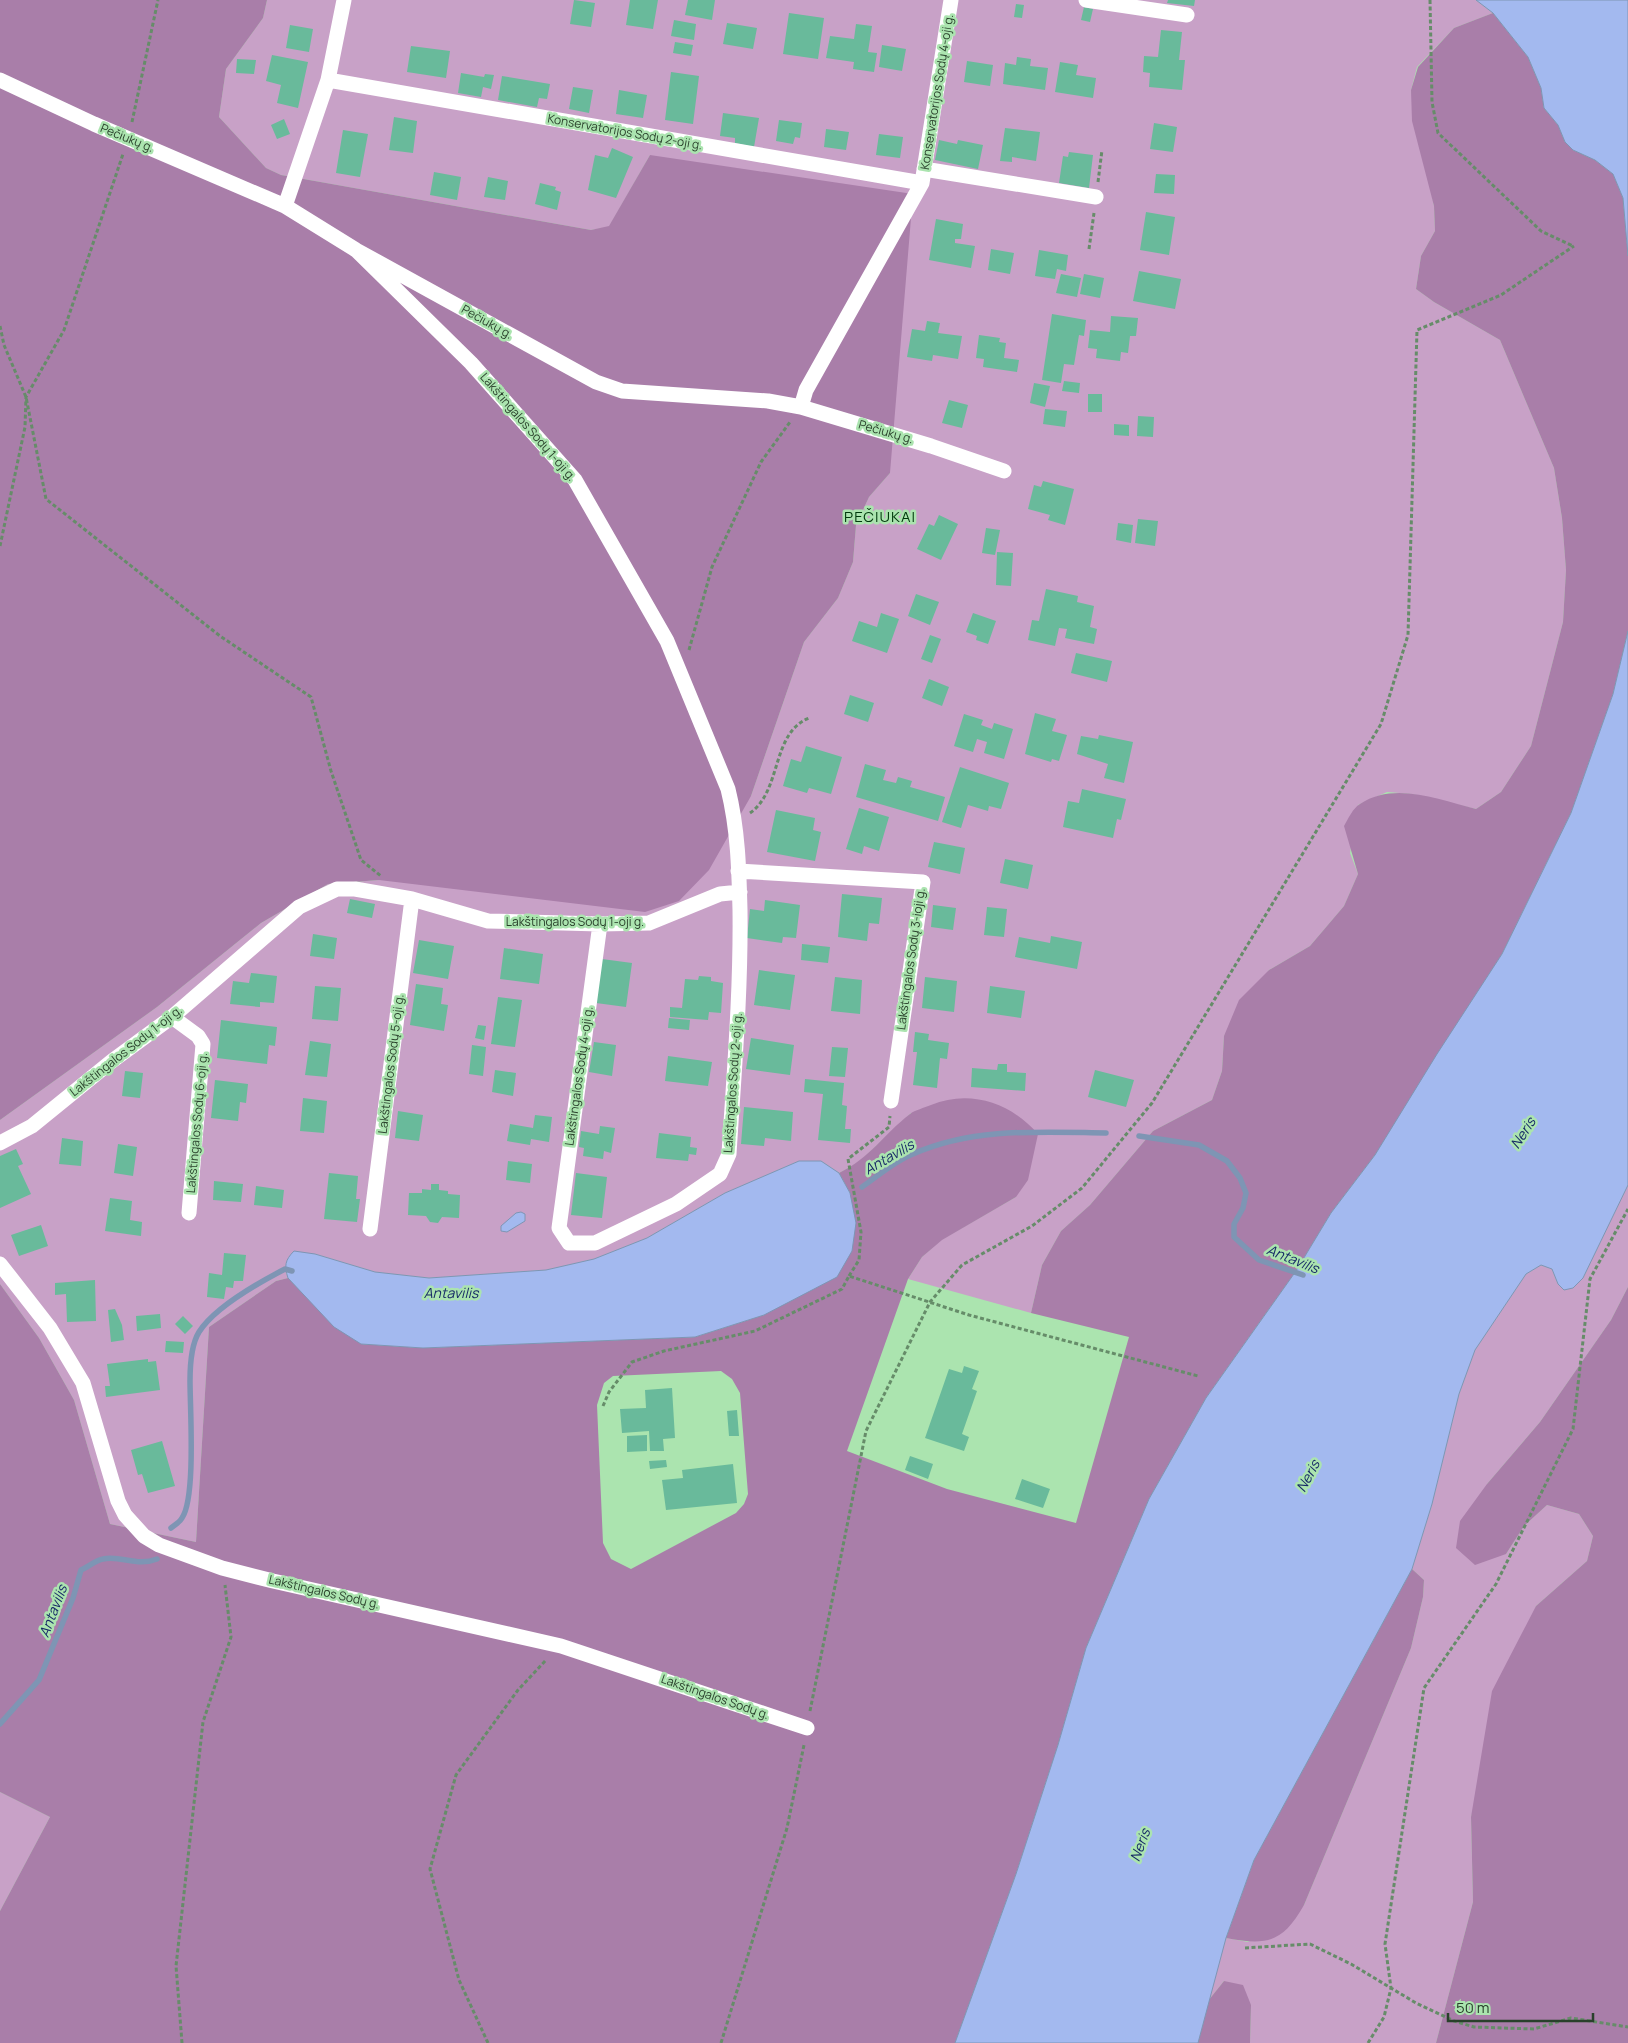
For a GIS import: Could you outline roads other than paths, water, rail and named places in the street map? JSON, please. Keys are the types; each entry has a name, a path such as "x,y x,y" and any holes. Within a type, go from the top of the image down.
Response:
{"street":[{"path":"285,206 328,80 344,0"},
{"name":"Konservatorijos Sodų 4-oji g.","path":"923,176 951,0"},
{"path":"1086,0 1187,15"},
{"name":"Pečiukų g.","path":"0,80 285,206 356,250 596,382 622,391 768,401 801,407 931,446 1004,471"},
{"name":"Konservatorijos Sodų 2-oji g.","path":"328,80 923,176 1096,197"},
{"path":"801,407 806,390 923,176"},
{"name":"Lakštingalos Sodų 1-oji g.","path":"0,1143 32,1126 112,1061 172,1017 299,907 338,890 355,889 412,899 488,921 600,924 649,923 720,894 740,892 734,815 728,790 667,640 574,480 471,363 356,250"},
{"name":"Lakštingalos Sodų 3-ioji g.","path":"738,870 923,882 891,1101"},
{"name":"Lakštingalos Sodų 2-oji g.","path":"559,1228 569,1243 595,1243 676,1204 710,1183 720,1174 726,1163 729,1154 741,965 740,892"},
{"name":"Lakštingalos Sodų 5-oji g.","path":"370,1229 412,899"},
{"name":"Lakštingalos Sodų 4-oji g.","path":"559,1228 600,924"},
{"name":"Lakštingalos Sodų 6-oji g.","path":"172,1017 198,1036 203,1044 189,1213"},
{"name":"Lakštingalos Sodų g.","path":"0,1264 50,1328 83,1383 118,1501 125,1515 144,1536 159,1545 222,1568 273,1581 561,1646 807,1728"}],"water":[{"path":"1476,0 1628,0 1628,256 1623,198 1613,174 1595,160 1573,150 1565,142 1558,125 1544,108 1541,88 1528,57 1493,13"},
{"name":"Neris","path":"1628,631 1628,1185 1583,1278 1573,1288 1564,1290 1558,1284 1552,1269 1541,1265 1526,1274 1475,1350 1459,1394 1432,1504 1412,1569 1254,1860 1226,1938 1198,2043 955,2043 1016,1874 1058,1745 1086,1648 1149,1499 1206,1398 1296,1271 1331,1213 1375,1155 1437,1054 1502,954 1571,813 1613,694"},
{"path":"799,1161 821,1161 839,1173 850,1193 856,1223 852,1251 837,1277 764,1315 695,1337 423,1348 361,1344 334,1327 288,1278 287,1274 287,1260 294,1251 315,1254 375,1272 429,1278 546,1270 594,1259 647,1238 725,1193"},
{"path":"521,1212 525,1214 525,1221 507,1232 501,1231 501,1226 516,1213"}],"waterway":[{"name":"Antavilis","path":"862,1187 906,1157 936,1145 960,1139 1008,1133 1106,1133"},
{"name":"Antavilis","path":"1139,1136 1199,1145 1227,1161 1240,1178 1246,1193 1243,1208 1234,1224 1234,1237 1259,1260 1303,1275"},
{"name":"Antavilis","path":"171,1528 182,1518 189,1492 191,1473 190,1369 196,1337 215,1314 238,1296 285,1269 292,1271"},
{"name":"Antavilis","path":"0,1724 39,1680 73,1598 81,1570 103,1559 116,1558 143,1562 157,1559"}],"district":[{"name":"PEČIUKAI","path":"880,517"}]}
